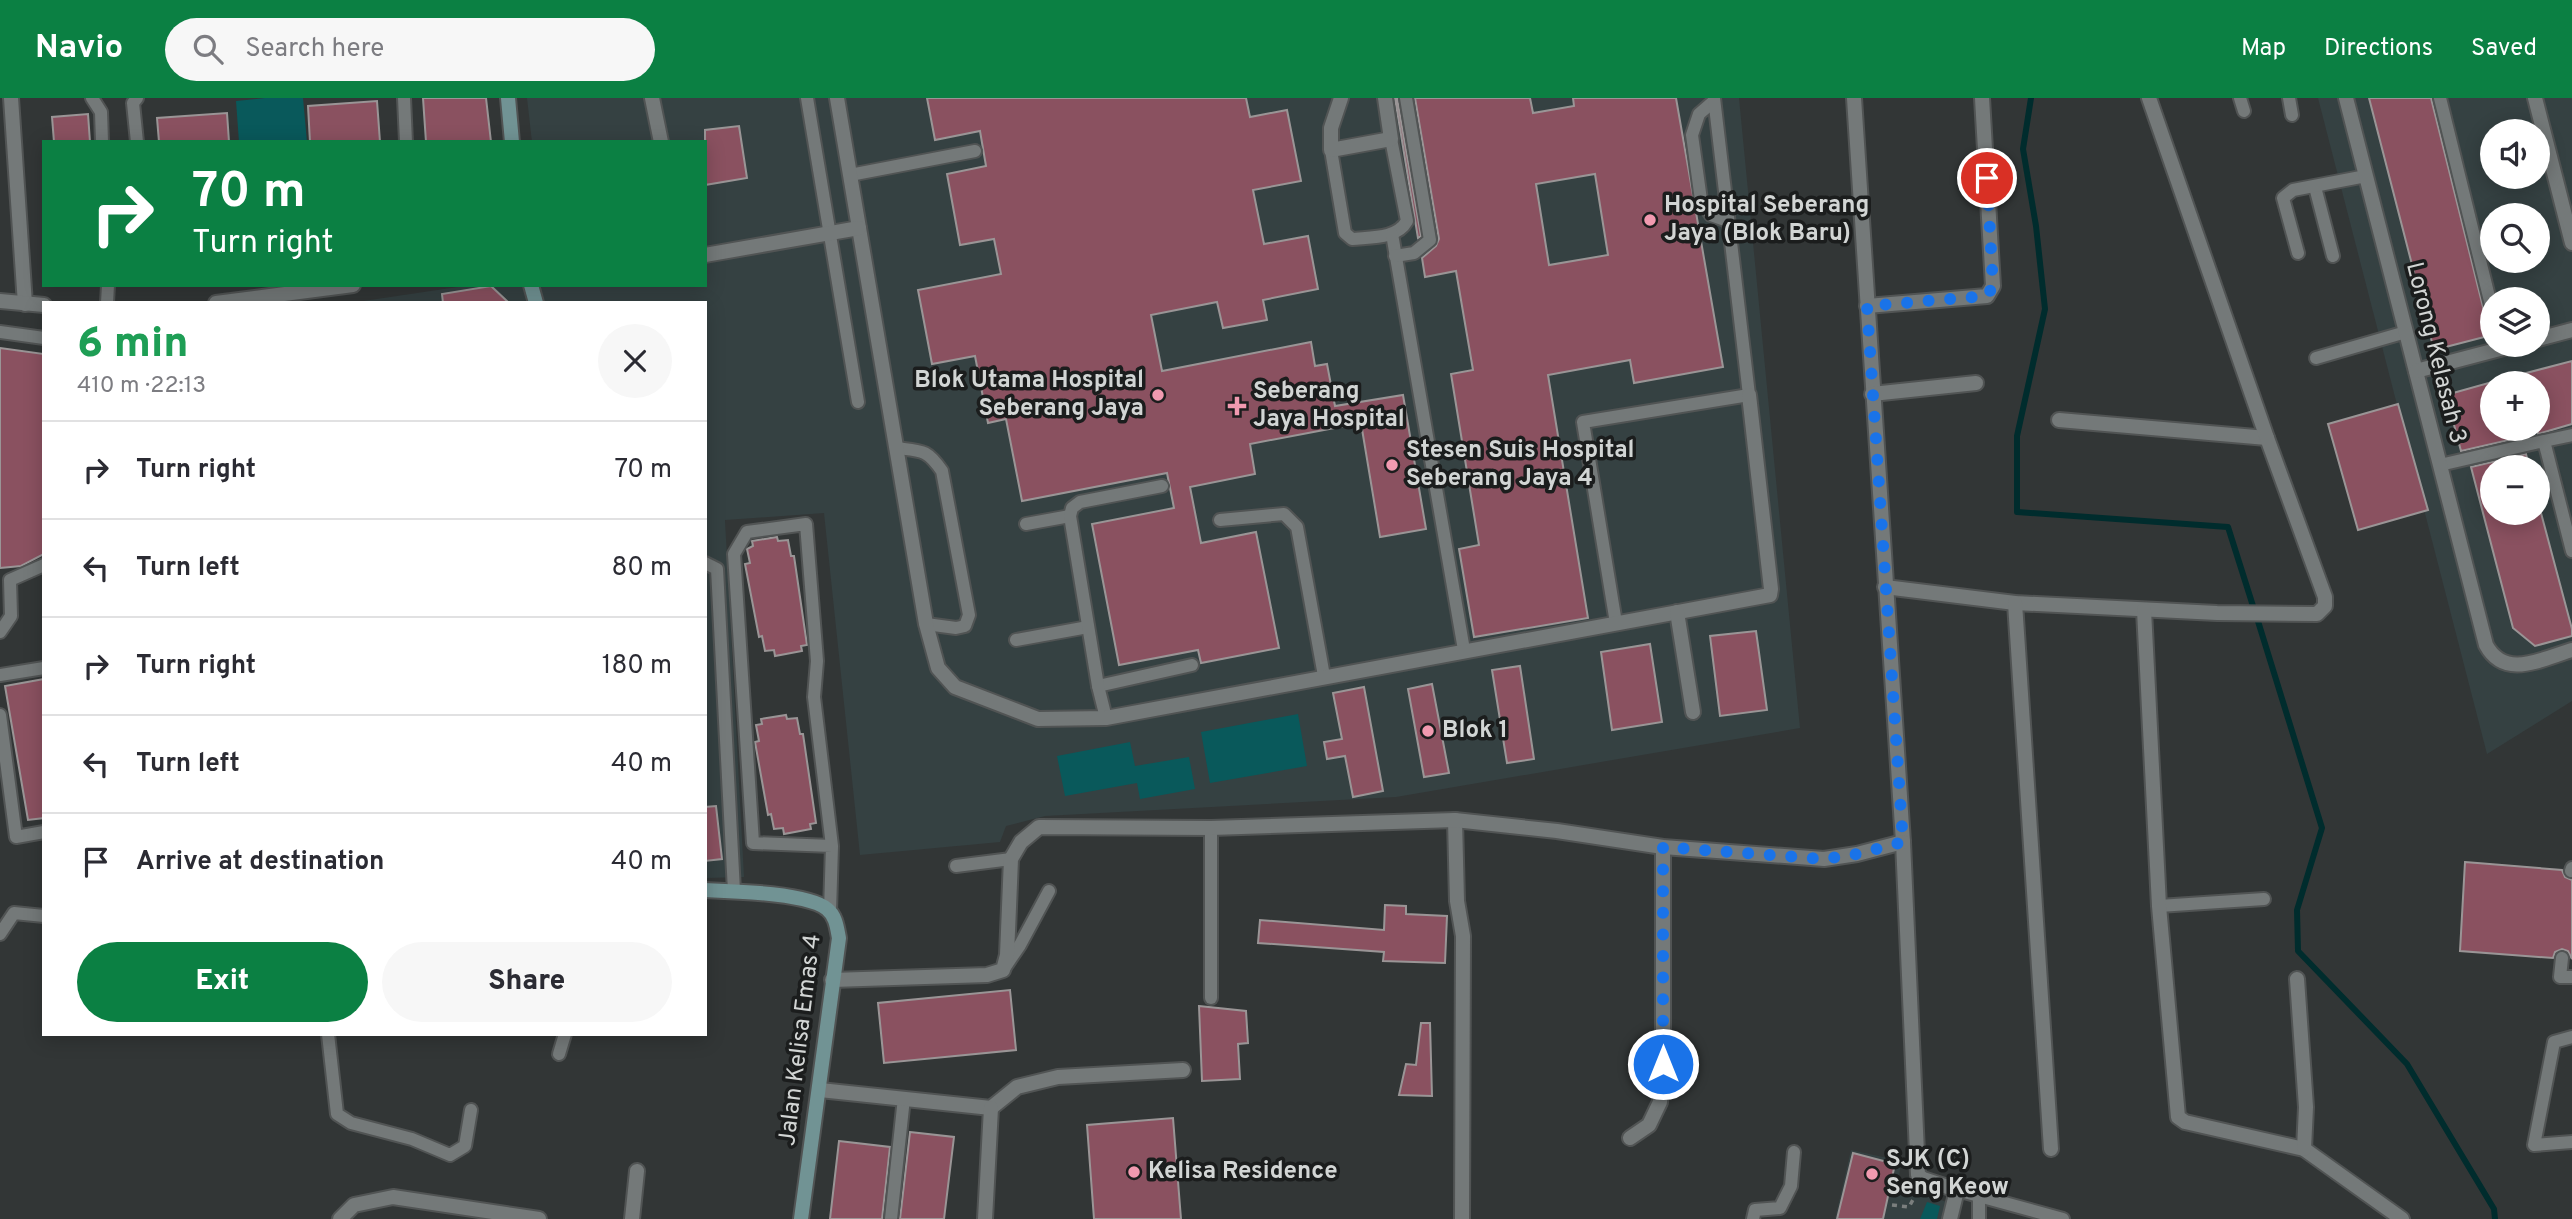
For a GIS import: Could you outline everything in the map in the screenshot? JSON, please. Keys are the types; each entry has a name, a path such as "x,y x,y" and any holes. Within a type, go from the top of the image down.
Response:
{"street":[{"path":"11,98 25,304"},
{"path":"508,98 512,140"},
{"path":"652,98 661,140"},
{"path":"837,98 926,624 938,668 956,687 1038,719 1106,718 1770,594 1749,395"},
{"path":"1341,98 1331,128 1331,150 1391,139 1385,98"},
{"path":"1854,98 1903,842 1918,1175 1957,1190 1950,1219"},
{"path":"1867,306 1987,296 1993,286 1982,98"},
{"path":"1885,587 2015,603 2144,610 2317,614 2325,606 2325,597 2149,98"},
{"name":"Lorong Kelasah 3","path":"2346,98 2486,645 2493,659 2513,667 2572,650"},
{"path":"2535,98 2567,202 2572,243"},
{"path":"707,255 859,228"},
{"path":"244,301 340,287"},
{"path":"0,301 42,305"},
{"path":"2550,336 2572,330"},
{"path":"2416,371 2480,353"},
{"path":"1872,394 1976,383"},
{"path":"2059,420 2267,438"},
{"path":"2015,603 2051,1149"},
{"path":"2144,610 2159,906 2178,1117 2185,1122 2304,1149 2402,1219"},
{"path":"1677,612 1692,712"},
{"path":"832,980 987,975 1003,970 1007,955 1011,859 1021,842 1039,827 1211,828 1455,820 1557,831 1663,847 1824,859 1903,842"},
{"path":"1455,820 1457,901 1463,936 1462,1219"},
{"path":"1630,1138 1649,1125 1660,1102 1663,1064 1663,847"},
{"name":"Jalan Kelisa Emas 4","path":"707,890 817,902 830,911 837,923 839,938 801,1219"},
{"path":"2297,979 2306,1107 2304,1149"},
{"path":"820,1090 991,1108 1017,1087 1058,1077 1183,1070"},
{"path":"985,1219 991,1108"},
{"path":"632,1219 637,1171"},
{"path":"340,1219 393,1196 462,1213 539,1219"}],"lane":[{"path":"92,98 101,112 102,140"},
{"path":"137,98 133,103 137,140"},
{"path":"404,98 406,140"},
{"path":"807,98 858,402"},
{"path":"1395,256 1414,253 1430,240 1406,98"},
{"path":"2289,98 2292,115"},
{"path":"2440,98 2487,287"},
{"path":"1714,99 1699,114 1692,135 1701,200 1711,215 1728,221"},
{"path":"1616,623 1583,422 1749,395 1714,99"},
{"path":"1331,150 1345,233 1352,240 1392,234 1402,230 1407,221 1391,139"},
{"path":"850,174 975,150"},
{"path":"2298,253 2283,198 2293,191 2366,176"},
{"path":"2315,187 2333,256"},
{"path":"1392,234 1464,650"},
{"path":"0,332 42,338"},
{"path":"2316,358 2406,332"},
{"path":"2550,439 2572,435"},
{"path":"2440,466 2540,441"},
{"path":"2544,441 2572,551"},
{"path":"896,448 932,456 942,471 970,615 965,626 956,628 926,624"},
{"path":"1106,718 1070,516 1072,508 1080,502 1162,486"},
{"path":"1220,520 1283,514 1297,527 1324,676"},
{"path":"1026,524 1070,516"},
{"path":"830,911 832,846 814,697 817,661 806,524 747,532 734,554 753,843 832,846"},
{"path":"707,564 717,569 734,891"},
{"path":"0,632 11,616 10,580 42,566"},
{"path":"1016,640 1088,627"},
{"path":"1098,685 1192,665"},
{"path":"0,675 42,668"},
{"path":"0,715 16,836 42,832"},
{"path":"1211,828 1211,998"},
{"path":"956,866 1011,859"},
{"path":"1003,970 1020,945 1049,891"},
{"path":"2159,906 2264,899"},
{"path":"0,934 14,914 42,916"},
{"path":"2562,958 2560,977 2572,977"},
{"path":"328,1036 337,1114 351,1124 412,1139 450,1155 465,1146 471,1110"},
{"path":"559,1054 564,1036"},
{"path":"2572,1037 2554,1042 2534,1145 2572,1142"},
{"path":"891,1219 904,1098"},
{"path":"1753,1219 1755,1210 1780,1208 1791,1186 1794,1152"},
{"path":"1957,1190 2063,1219"},
{"path":"1979,1196 1979,1219"}],"path":[{"path":"1892,1205 1909,1207 1923,1179"}],"shaded area":[{"path":"303,98 307,140 239,140 236,101"},
{"name":"Seberang Jaya Hospital","path":"527,98 1739,98 1800,728 1396,797 1045,816 1006,826 1000,842 860,855 824,513 725,520 744,877 707,878 707,301 363,301 458,287 707,287 707,140 532,140"},
{"path":"2318,98 2572,98 2572,701 2487,754"},
{"path":"1298,714 1307,766 1210,783 1201,732"},
{"path":"1130,742 1135,766 1189,757 1195,789 1140,799 1137,783 1065,796 1057,756"},
{"name":"SJK (C) Seng Keow","path":"1851,1150 1901,1161 1898,1186 1906,1191 1948,1202 1944,1219 1835,1219"},
{"path":"1927,1202 1940,1206 1937,1219 1920,1219"}],"building":[{"path":"423,98 486,98 491,140 426,140"},
{"name":"Blok Utama Hospital Seberang Jaya","path":"927,98 1246,98 1250,117 1287,110 1301,181 1253,190 1264,244 1308,236 1318,289 1263,300 1267,320 1223,328 1217,302 1151,315 1162,371 1311,342 1315,366 1327,364 1335,406 1403,395 1426,529 1380,537 1361,423 1250,444 1255,474 1190,487 1201,543 1256,532 1279,648 1201,663 1198,650 1119,665 1092,524 1174,508 1167,473 1022,501 1006,419 988,423 975,356 932,364 918,290 1001,274 994,239 960,245 947,174 986,166 980,131 935,140"},
{"path":"1395,98 1421,236 1418,238"},
{"name":"Hospital Seberang Jaya (Blok Baru)","path":"1415,98 1530,98 1533,113 1574,106 1573,98 1676,98 1723,367 1634,383 1630,360 1548,375 1588,618 1474,637 1459,549 1479,545 1451,374 1473,370 1456,271 1425,277 1422,258 1436,246 1439,239","holes":["1595,174 1608,255 1549,265 1536,184"]},
{"path":"2369,98 2431,98 2480,295 2480,338 2434,350"},
{"path":"377,101 380,140 310,140 308,106"},
{"path":"227,113 229,140 159,140 157,118"},
{"path":"88,114 90,140 54,140 52,117"},
{"path":"739,126 747,178 707,185 705,130"},
{"path":"492,287 507,301 443,301 442,294"},
{"path":"0,348 42,354 42,555 21,566 0,568"},
{"path":"2572,361 2572,424 2550,430 2550,371 2534,371"},
{"path":"2480,385 2480,441 2505,441 2461,451 2446,395"},
{"path":"2398,404 2428,510 2358,530 2328,424"},
{"path":"2480,465 2480,502 2471,467"},
{"path":"2486,525 2544,525 2572,636 2535,646 2513,628"},
{"path":"777,537 778,541 788,540 791,556 794,556 807,645 801,646 802,651 775,656 774,650 765,651 762,636 759,637 745,564 750,563 747,549 753,546 752,541"},
{"path":"1756,631 1767,710 1720,716 1710,636"},
{"path":"1650,644 1662,722 1612,730 1601,652"},
{"path":"1520,666 1534,759 1507,763 1492,670"},
{"path":"42,679 42,818 28,820 5,686"},
{"name":"Blok 1","path":"1432,684 1449,773 1424,777 1408,689"},
{"path":"1364,687 1383,791 1353,797 1345,756 1327,759 1324,742 1342,739 1333,693"},
{"path":"786,715 787,719 797,718 800,734 803,734 816,823 810,824 811,829 784,834 783,828 774,829 771,814 768,815 755,742 759,741 756,725 762,724 761,719"},
{"path":"716,806 722,859 707,861 707,807"},
{"path":"2465,862 2562,870 2565,877 2572,880 2572,959 2568,951 2562,949 2555,952 2553,958 2460,951"},
{"path":"1385,905 1406,906 1406,914 1447,916 1445,963 1383,961 1384,952 1258,943 1260,920 1384,930"},
{"path":"1010,990 1016,1050 884,1063 878,1003"},
{"path":"1199,1006 1246,1011 1248,1043 1238,1044 1240,1079 1202,1081"},
{"path":"1421,1023 1430,1023 1432,1096 1399,1095 1406,1064 1416,1065"},
{"name":"Kelisa Residence","path":"1173,1118 1181,1219 1094,1219 1087,1125"},
{"path":"910,1132 954,1137 944,1219 900,1219"},
{"path":"839,1141 890,1147 882,1219 830,1219"},
{"path":"1853,1153 1895,1164 1883,1219 1837,1219"}],"waterway":[{"path":"2031,98 2023,149 2036,226 2045,309 2017,436 2017,512 2228,527 2253,606"},
{"path":"2257,618 2322,828 2297,910 2298,951 2407,1064 2494,1209 2495,1219"}],"place":[{"name":"Hospital Seberang Jaya (Blok Baru)","path":"1650,220"},
{"name":"Blok Utama Hospital Seberang Jaya","path":"1158,395"},
{"name":"Seberang Jaya Hospital","path":"1237,406"},
{"name":"Stesen Suis Hospital Seberang Jaya 4","path":"1392,465"},
{"name":"Blok 1","path":"1428,731"},
{"name":"Kelisa Residence","path":"1134,1172"},
{"name":"SJK (C) Seng Keow","path":"1872,1174"}],"route":[{"path":"1663,1064 1663,847 1824,859 1903,842 1867,306 1987,296 1993,286 1987,178"}]}
